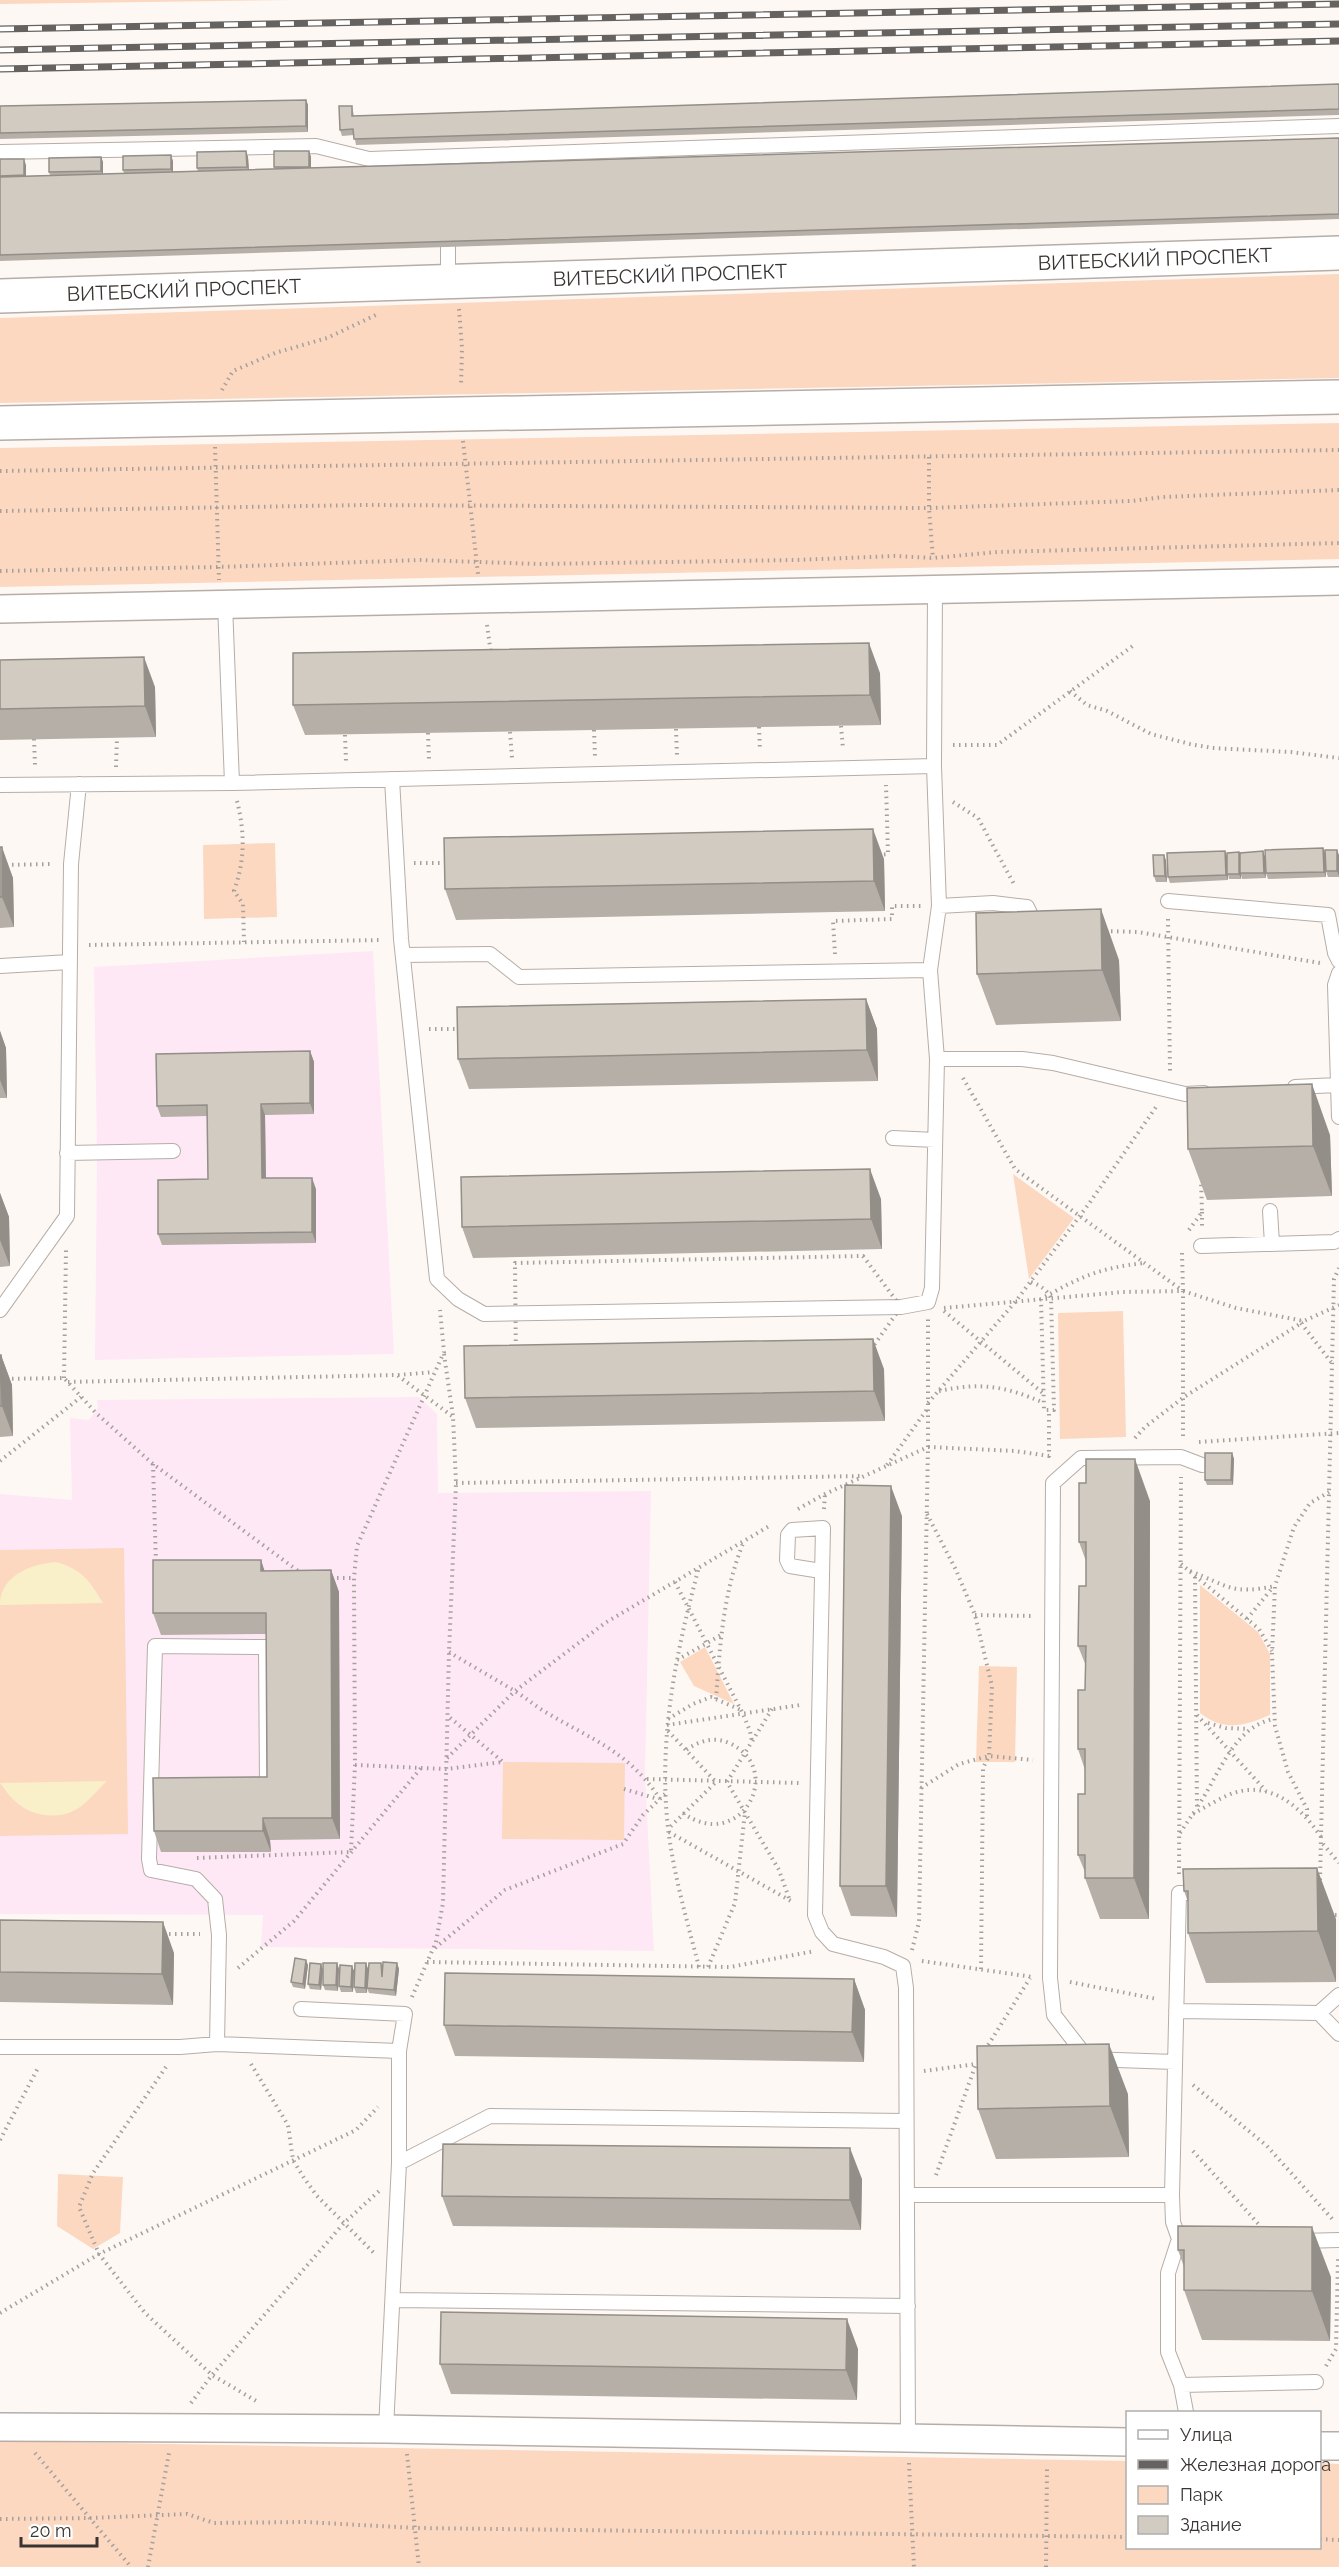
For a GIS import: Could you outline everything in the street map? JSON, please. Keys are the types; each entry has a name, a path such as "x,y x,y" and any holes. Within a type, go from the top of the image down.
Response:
{"main road":[{"name":"ВИТЕБСКИЙ ПРОСПЕКТ","path":"0,296 1339,253"},
{"path":"0,423 1339,397"}],"street":[{"path":"0,609 1339,581"},
{"path":"0,2427 395,2429 1126,2442"},
{"path":"1321,2446 1339,2446"}],"lane":[{"path":"0,152 316,146 369,159 1339,126"},
{"path":"447,156 447,170"},
{"path":"448,247 448,282"},
{"path":"392,779 401,939 437,1279 458,1299 484,1314 901,1307 928,1302 932,1288 937,1059 930,970 939,906 934,766 935,590"},
{"path":"225,604 232,783"},
{"path":"0,785 232,783 934,766"},
{"path":"0,1310 67,1216 71,864 79,784"},
{"path":"1168,901 1328,915 1335,953 1333,963"},
{"path":"939,906 993,903 1027,907 1038,930"},
{"path":"403,955 490,954 519,976 930,970"},
{"path":"0,966 70,963"},
{"path":"1339,973 1335,985 1339,1117"},
{"path":"937,1059 1022,1059 1053,1063 1185,1094 1221,1092"},
{"path":"1285,1087 1337,1085"},
{"path":"893,1138 935,1140"},
{"path":"67,1153 173,1151"},
{"path":"1270,1211 1272,1244"},
{"path":"1201,1246 1334,1242 1339,1239"},
{"path":"1175,2062 1089,2059 1054,2015 1050,1978 1054,1616 1053,1483 1081,1458 1181,1457 1202,1466"},
{"path":"821,1571 815,1915 822,1932 833,1944 884,1957 903,1966 906,1988 908,2439"},
{"path":"217,2044 219,1935 215,1899 196,1879 151,1870 149,1859 156,1787 155,1646 266,1647 267,1785 243,1786"},
{"path":"1186,2411 1181,2385 1168,2352 1168,2273 1185,2239 1173,2222 1172,2195 1179,1893 1215,1893"},
{"path":"1319,2013 1339,1995"},
{"path":"1176,2007 1319,2013 1339,2034"},
{"path":"301,2009 405,2014 399,2051 398,2076 394,2300 395,2429"},
{"path":"0,2047 180,2047 217,2044 399,2051"},
{"path":"398,2170 490,2116 906,2121"},
{"path":"907,2195 1172,2195"},
{"path":"1272,2240 1339,2241"},
{"path":"394,2300 908,2306"},
{"path":"1181,2385 1316,2382"}],"path":[{"path":"448,282 458,308 465,465 476,561 492,656"},
{"path":"0,471 1339,450"},
{"path":"930,457 929,508 935,590"},
{"path":"0,511 365,505 929,508 1131,501 1164,497 1339,490"},
{"path":"0,571 420,560 539,564 895,556 933,558 997,552 1339,543"},
{"path":"934,745 997,745 1134,645"},
{"path":"1070,691 1087,705 1107,711 1151,734 1190,744 1212,748 1291,752 1339,758"},
{"path":"510,732 514,776"},
{"path":"428,733 429,778"},
{"path":"345,735 347,780"},
{"path":"116,784 117,738"},
{"path":"34,739 36,785"},
{"path":"877,855 888,854 886,767"},
{"path":"935,790 978,818 1027,907"},
{"path":"242,822 242,867 234,891 243,904 244,942"},
{"path":"395,863 452,863"},
{"path":"0,865 71,864"},
{"path":"887,1466 939,1391 1031,1282 1168,1090 1170,1083 1168,901"},
{"path":"835,972 834,921 892,919 892,906 939,906"},
{"path":"1094,931 1138,932 1333,963"},
{"path":"70,945 401,939"},
{"path":"411,1030 470,1028"},
{"path":"957,1059 965,1085 1015,1169 1183,1291 1236,1308 1301,1322 1332,1363"},
{"path":"1182,1240 1202,1212 1201,1176"},
{"path":"67,1216 66,1380 81,1397 153,1464 306,1577 294,1577"},
{"path":"1182,1250 1183,1443 1339,1433"},
{"path":"1050,1297 1086,1274 1117,1266 1144,1263"},
{"path":"1320,1884 1334,1279 1339,1268"},
{"path":"405,2014 434,1949 443,1903 456,1483 453,1416 437,1279"},
{"path":"1031,1282 1045,1288 1050,1297 1054,1410 1044,1410 1041,1299"},
{"path":"941,1308 1050,1297 1183,1291"},
{"path":"910,1959 919,1922 928,1302 941,1308 1044,1394"},
{"path":"1123,1457 1145,1427 1184,1397 1301,1322 1339,1305"},
{"path":"351,1852 355,1766 354,1578 357,1546 444,1352"},
{"path":"0,1379 397,1375 434,1372"},
{"path":"397,1375 453,1416"},
{"path":"939,1391 966,1386 996,1386 1044,1403"},
{"path":"0,1461 81,1397"},
{"path":"795,1511 927,1447 1015,1451 1049,1456 1049,1410"},
{"path":"1179,1893 1181,1457"},
{"path":"153,1464 156,1566"},
{"path":"456,1483 865,1476"},
{"path":"1307,1816 1307,1809 1282,1757 1274,1719 1272,1652 1275,1586 1294,1527 1310,1503 1329,1492"},
{"path":"926,1512 956,1570 975,1616 992,1686 989,1756 983,1768 981,1970"},
{"path":"447,1758 515,1691 605,1623 777,1521"},
{"path":"716,1699 728,1585 744,1540"},
{"path":"1180,1564 1195,1577 1201,1578 1264,1635 1272,1652"},
{"path":"699,1567 676,1660 667,1725 665,1780 668,1830 682,1904 699,1967"},
{"path":"1187,1570 1201,1578 1244,1591 1275,1586"},
{"path":"1195,1577 1196,1811"},
{"path":"325,1578 354,1578"},
{"path":"1196,1586 1201,1578"},
{"path":"675,1582 742,1712 752,1742"},
{"path":"1247,1619 1275,1586"},
{"path":"975,1616 1054,1616"},
{"path":"676,1660 721,1635"},
{"path":"449,1652 546,1712 588,1734 630,1762 647,1779 659,1799"},
{"path":"667,1725 693,1704 711,1697 742,1712"},
{"path":"667,1725 820,1702"},
{"path":"727,1782 772,1709"},
{"path":"1197,1714 1268,1793"},
{"path":"355,1766 446,1769 502,1762 448,1716"},
{"path":"1179,1834 1196,1811 1232,1751 1249,1729 1259,1722 1274,1719"},
{"path":"1205,1721 1219,1727 1249,1729"},
{"path":"667,1725 686,1750 716,1782"},
{"path":"683,1813 693,1820 715,1825 726,1823 744,1811 751,1803 756,1783 754,1772 745,1754 726,1742 716,1740 694,1744 686,1750"},
{"path":"921,1788 959,1764 989,1756 1052,1761"},
{"path":"218,1984 294,1921 421,1768"},
{"path":"647,1779 818,1783"},
{"path":"668,1830 716,1782"},
{"path":"727,1782 779,1870 790,1901"},
{"path":"624,1789 659,1799"},
{"path":"1196,1811 1236,1792 1251,1790 1268,1793 1294,1804 1307,1816 1339,1863"},
{"path":"434,1949 505,1890 623,1844 643,1815 665,1794"},
{"path":"708,1967 732,1912 739,1872 744,1811"},
{"path":"668,1830 800,1906"},
{"path":"196,1858 351,1852"},
{"path":"1320,1914 1339,1914"},
{"path":"161,1934 219,1935"},
{"path":"427,1962 730,1967 819,1950"},
{"path":"921,1961 1050,1978 1176,2007"},
{"path":"928,2194 976,2064 1031,1977"},
{"path":"240,2045 288,2125 293,2160 316,2196 395,2274"},
{"path":"0,2140 48,2047"},
{"path":"180,2047 93,2173 79,2207 99,2254 145,2313 212,2375 262,2404"},
{"path":"1175,2062 1183,2077 1267,2146 1339,2225"},
{"path":"907,2074 987,2063"},
{"path":"0,2313 99,2254 356,2130 375,2112 398,2076"},
{"path":"1175,2130 1272,2240"},
{"path":"191,2404 212,2375 344,2223 398,2170"},
{"path":"1316,2382 1338,2351 1339,2241"},
{"path":"395,2429 416,2528 419,2567"},
{"path":"908,2439 914,2567"},
{"path":"1046,2567 1048,2441"},
{"path":"148,2567 171,2444"},
{"path":"32,2450 92,2518 131,2567"},
{"path":"0,2519 188,2514 214,2523 305,2522 416,2528 1126,2537"},
{"path":"1321,2539 1339,2540"}],"shaded area":[{"path":"373,951 394,1354 95,1360 97,1153 94,967"},
{"path":"419,1397 437,1414 438,1493 651,1491 645,1775 654,1951 261,1947 263,1915 0,1914 0,1494 72,1500 70,1418 89,1420 98,1408 97,1400"}],"green space":[{"path":"0,0 292,0 0,4"},
{"path":"1339,274 1339,378 0,403 0,318"},
{"path":"1339,423 1339,559 0,587 0,448"},
{"path":"275,843 277,917 204,919 203,845"},
{"path":"1013,1174 1074,1218 1029,1279"},
{"path":"1123,1311 1126,1437 1060,1439 1058,1313"},
{"path":"124,1548 128,1834 0,1836 0,1550"},
{"path":"1200,1585 1258,1632 1270,1654 1270,1715 1252,1722 1226,1725 1200,1713"},
{"path":"705,1647 734,1704 694,1686 680,1662"},
{"path":"979,1666 1017,1667 1015,1762 976,1762"},
{"path":"503,1762 625,1763 624,1840 502,1839"},
{"path":"58,2174 123,2177 120,2233 93,2249 57,2226"},
{"path":"0,2441 1126,2461 1126,2549 1321,2549 1321,2463 1339,2464 1339,2567 0,2567"}],"sand":[{"path":"56,1562 79,1572 94,1588 103,1603 0,1605 1,1595 11,1579 37,1565"},
{"path":"107,1781 80,1807 55,1815 29,1811 11,1797 0,1783"}],"building":[{"path":"1339,84 1339,109 354,139 353,129 340,130 339,106 352,106 352,116"},
{"path":"306,100 306,126 0,133 0,106"},
{"path":"1339,138 1339,214 0,255 0,177"},
{"path":"246,151 247,167 197,168 197,152"},
{"path":"274,151 309,151 309,167 274,167"},
{"path":"171,155 171,169 123,170 123,156"},
{"path":"101,157 101,171 49,172 49,158"},
{"path":"0,159 24,159 24,175 0,176"},
{"path":"869,643 870,695 293,705 293,653"},
{"path":"144,657 145,706 0,709 0,660"},
{"path":"873,829 874,881 445,889 444,838"},
{"path":"0,847 2,847 2,897 0,897"},
{"path":"1323,848 1324,872 1266,873 1265,850"},
{"path":"1325,850 1337,850 1337,871 1326,871"},
{"path":"1225,851 1226,875 1168,877 1167,853"},
{"path":"1263,851 1264,873 1240,873 1240,853"},
{"path":"1239,852 1239,874 1227,874 1227,853"},
{"path":"1153,855 1164,855 1165,876 1154,876"},
{"path":"1101,909 1102,970 977,974 976,913"},
{"path":"866,999 867,1050 458,1059 457,1007"},
{"path":"310,1051 310,1103 261,1104 262,1178 312,1178 312,1232 158,1234 158,1180 208,1179 207,1105 157,1106 156,1054"},
{"path":"1312,1084 1313,1146 1188,1149 1187,1088"},
{"path":"870,1169 871,1219 462,1227 461,1177"},
{"path":"873,1339 874,1391 465,1398 464,1346"},
{"path":"1,1355 2,1406 0,1406"},
{"path":"1205,1453 1232,1453 1231,1480 1205,1480"},
{"path":"1086,1459 1135,1459 1134,1878 1085,1878 1085,1855 1078,1855 1078,1794 1085,1794 1085,1749 1078,1749 1078,1690 1085,1690 1086,1646 1078,1646 1079,1586 1086,1586 1086,1542 1079,1542 1079,1483 1086,1483"},
{"path":"845,1485 891,1486 886,1886 840,1886"},
{"path":"153,1560 261,1560 261,1571 331,1570 332,1818 263,1818 263,1831 154,1831 153,1778 267,1777 266,1613 153,1613"},
{"path":"1317,1868 1318,1931 1188,1933 1188,1891 1184,1891 1183,1869"},
{"path":"0,1920 163,1922 162,1974 0,1972"},
{"path":"295,1958 306,1960 303,1984 291,1982"},
{"path":"383,1962 397,1963 394,1990 367,1988 369,1963 381,1963 382,1977"},
{"path":"310,1963 321,1964 319,1985 308,1984"},
{"path":"323,1963 337,1963 336,1985 323,1985"},
{"path":"355,1963 366,1963 365,1988 354,1987"},
{"path":"340,1965 352,1966 351,1987 339,1986"},
{"path":"445,1973 854,1979 852,2032 444,2025"},
{"path":"1109,2044 1110,2106 978,2109 977,2046"},
{"path":"443,2144 850,2148 850,2200 442,2196"},
{"path":"1178,2226 1312,2227 1312,2291 1184,2290 1184,2250 1178,2250"},
{"path":"441,2312 847,2319 846,2370 440,2364"}],"railway":[{"path":"0,29 1339,4"},
{"path":"0,50 1339,24"},
{"path":"0,69 1339,41"}]}
